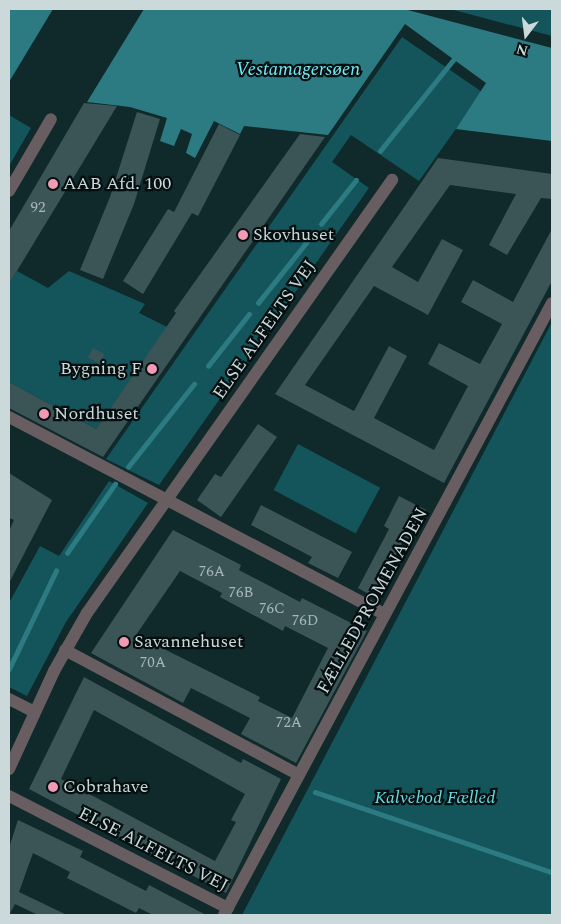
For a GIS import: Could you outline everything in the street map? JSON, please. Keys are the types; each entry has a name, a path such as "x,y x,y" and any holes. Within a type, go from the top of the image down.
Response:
{"street":[{"path":"9,191 51,120"},
{"name":"ELSE ALFELTS VEJ","path":"9,769 34,712 66,650 101,592 392,180"},
{"name":"FÆLLEDPROMENADEN","path":"226,912 552,303"},
{"path":"9,417 384,614"},
{"path":"66,650 299,775"},
{"path":"9,699 34,712"},
{"name":"ELSE ALFELTS VEJ","path":"9,796 226,912"}],"green space":[{"path":"450,9 552,9 552,36"},
{"path":"402,37 482,92 419,181 351,135 332,162 369,188 159,485 106,459"},
{"path":"9,115 31,128 9,166"},
{"path":"17,271 48,288 69,271 145,304 139,313 167,327 96,429 9,382 9,284"},
{"name":"Kalvebod Fælled","path":"552,322 552,915 242,915"},
{"path":"298,444 380,488 356,534 274,490"},
{"path":"109,481 148,503 66,622 27,696 9,687 9,603 40,546 59,556"}],"water":[{"path":"9,9 53,9 9,82"},
{"name":"Vestamagersøen","path":"144,9 404,9 552,48 552,141 456,129 486,83 405,24 328,135 244,126 240,134 214,121 195,158 186,153 192,134 181,129 174,146 160,141 167,118 130,107 87,102"}],"building":[{"name":"AAB Afd. 100","path":"84,103 117,106 9,284 9,231"},
{"path":"137,112 160,119 134,204 103,279 80,270 110,197"},
{"path":"219,124 240,135 198,216 192,213 143,294 123,281 168,209 174,212"},
{"path":"300,134 325,137 103,457 9,408 9,382 96,429 176,313 174,311"},
{"path":"438,158 552,174 552,199 541,198 507,255 489,245 516,194 450,185 392,267 418,282 442,239 463,250 428,315 374,286 305,385 354,411 389,346 407,356 374,418 434,450 468,386 428,364 439,343 480,364 502,324 461,302 473,280 513,302 552,229 552,281 444,483 275,394"},
{"path":"93,348 105,354 100,364 88,358"},
{"path":"258,424 277,437 221,517 197,500 215,474 221,477"},
{"path":"9,473 52,500 9,583 9,531 14,520 9,518"},
{"path":"399,496 426,510 411,540 405,537 374,597 358,588 389,529 384,526"},
{"path":"261,505 352,552 338,578 308,563 312,557 251,525"},
{"name":"Savannehuset","path":"173,530 241,565 239,570 300,602 302,598 367,631 296,763 241,734 250,718 191,688 183,703 91,653","holes":["180,571 222,593 220,597 283,631 285,626 328,648 292,718 258,701 260,697 136,635"]},
{"name":"Cobrahave","path":"84,677 241,763 243,759 281,779 226,893 29,789","holes":["94,710 245,794 231,820 236,822 215,861 61,779"]},
{"path":"18,820 83,851 80,857 146,891 149,885 206,915 153,915 139,908 136,913 67,878 70,872 33,853 19,892 67,915 38,915 15,904 9,915 9,848"}],"waterway":[{"path":"380,151 454,59"},
{"path":"321,224 356,180"},
{"path":"258,303 313,234"},
{"path":"208,366 249,314"},
{"path":"128,467 194,384"},
{"path":"67,553 115,484"},
{"path":"9,669 56,571"},
{"path":"315,792 552,872"}],"place":[{"name":"AAB Afd. 100","path":"53,184"},
{"name":"Skovhuset","path":"243,235"},
{"name":"Bygning F","path":"152,369"},
{"name":"Nordhuset","path":"44,414"},
{"name":"Savannehuset","path":"124,642"},
{"name":"Cobrahave","path":"53,787"}]}
